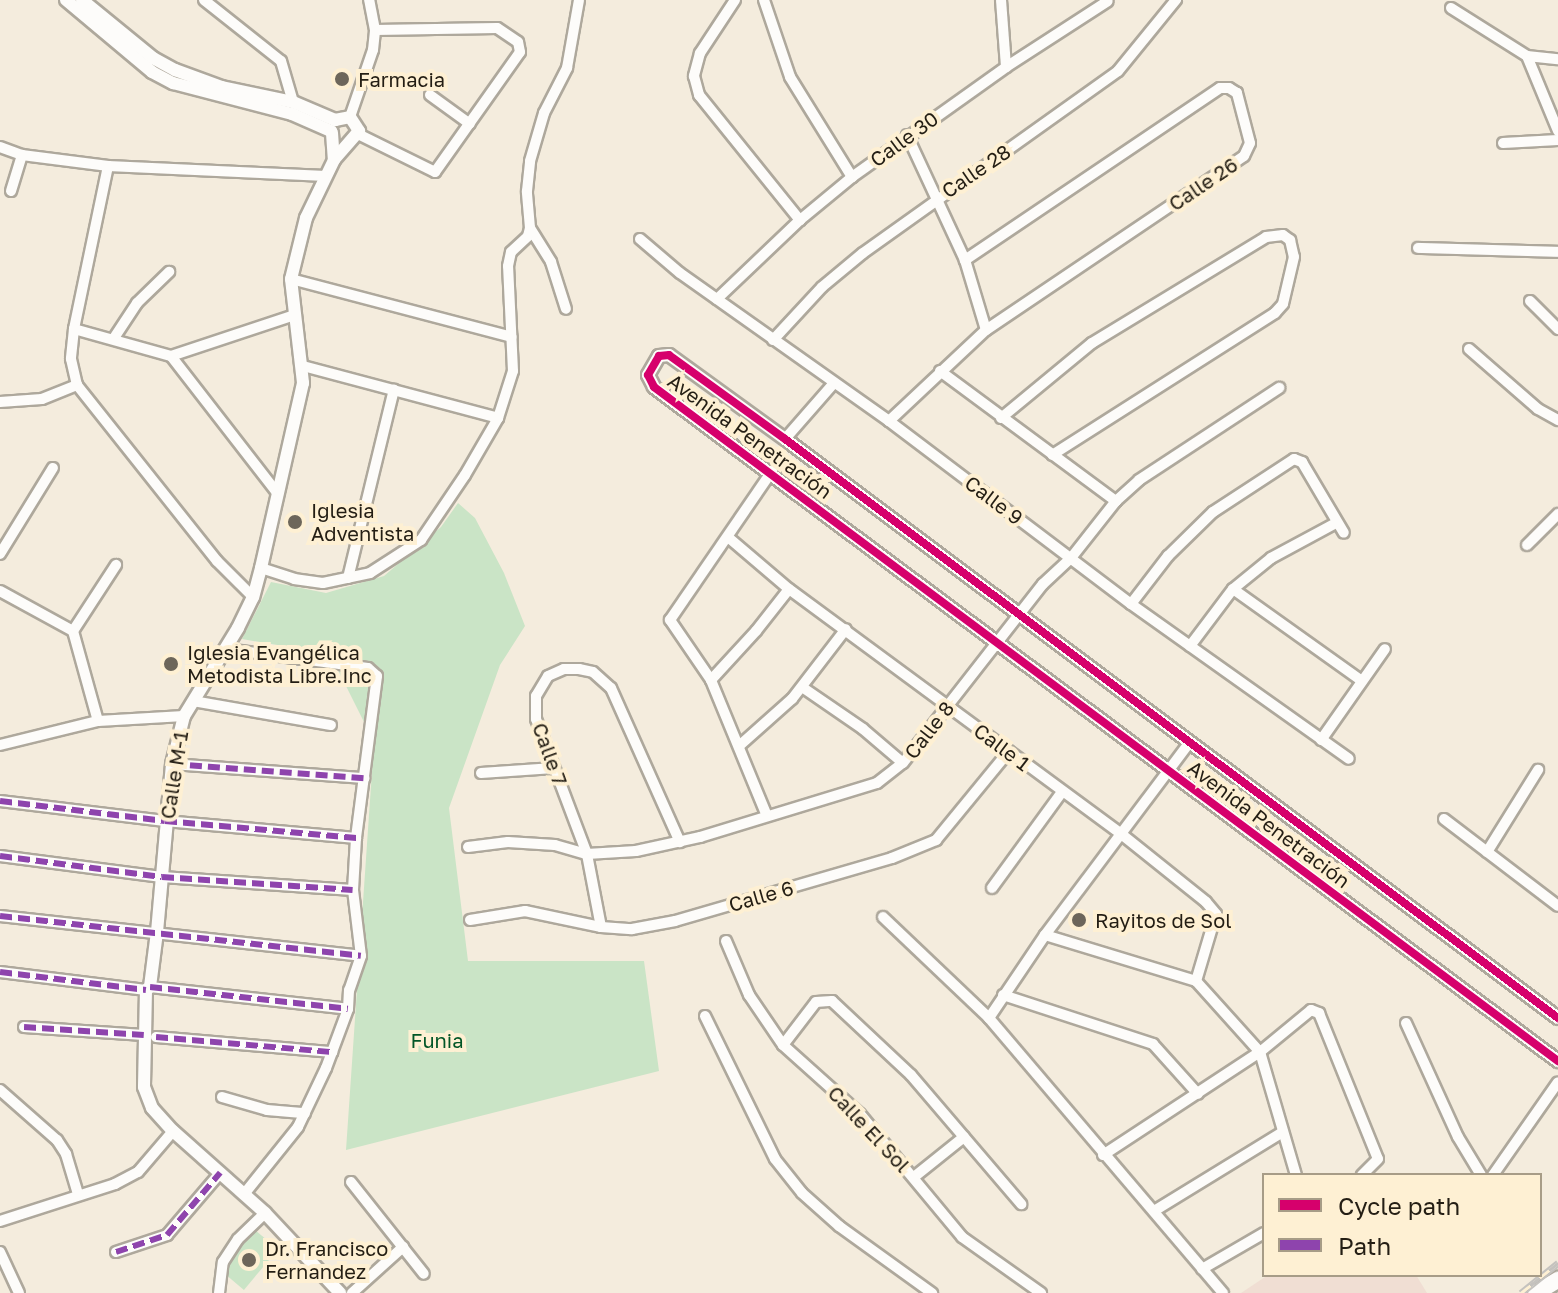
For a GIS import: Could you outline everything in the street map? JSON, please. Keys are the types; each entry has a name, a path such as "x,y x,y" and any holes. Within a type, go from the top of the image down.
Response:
{"main road":[{"path":"1536,1293 1558,1280"}],"street":[{"path":"66,0 152,72 173,83 333,128"},
{"path":"82,0 163,65 222,87 293,102 333,128 339,142 355,138 435,172 520,52 518,42 497,28 375,30"},
{"path":"204,0 281,61 293,102"},
{"path":"333,128 350,117 373,50 375,30 369,0"},
{"path":"566,309 551,262 530,228 527,191 530,161 544,113 567,68 579,0"},
{"path":"735,0 700,53 694,76 699,95 800,220"},
{"path":"764,0 790,77 852,177"},
{"path":"1001,0 1006,67"},
{"name":"Calle 28","path":"773,340 822,287 936,198 1118,71 1176,0"},
{"name":"Calle 30","path":"717,299 800,220 907,135 1108,1"},
{"path":"1451,8 1527,56 1558,59"},
{"path":"1527,56 1558,131"},
{"name":"Calle 26","path":"889,421 986,330 1244,156 1250,143 1237,93 1229,88 1220,88 965,260"},
{"path":"430,95 470,124"},
{"path":"350,117 358,124 355,138"},
{"path":"333,128 334,160"},
{"path":"907,135 965,260 986,330"},
{"name":"Calle M-1","path":"340,1293 245,1193 173,1131 152,1108 144,1087 150,1036 148,988 157,932 172,764 184,716 226,649 253,597 303,383 291,279 306,218 334,160 355,138"},
{"path":"1503,143 1558,140"},
{"path":"0,147 22,155 108,166 326,176"},
{"path":"11,191 22,155"},
{"path":"108,166 74,329 71,359 77,385 217,561 253,597"},
{"path":"261,568 294,579 323,583 348,578 390,562 421,540 465,475 498,418 513,371 508,266 511,252 530,228"},
{"path":"1001,418 1092,343 1266,237 1283,235 1290,240 1294,257 1283,304 1275,313 1052,455"},
{"name":"Calle 9","path":"640,239 773,340 889,421 1131,604 1349,759"},
{"path":"1418,248 1558,252"},
{"path":"114,338 137,303 169,272"},
{"path":"291,279 512,337"},
{"path":"1530,301 1558,329"},
{"path":"171,356 295,315"},
{"path":"74,329 171,356 278,494"},
{"path":"1469,349 1538,409 1558,420"},
{"name":"Avenida Penetración","path":"1558,1018 785,439 669,355 659,356 649,370 654,387 772,471 1558,1061"},
{"path":"303,366 498,418"},
{"path":"940,371 1116,501"},
{"path":"785,439 834,383"},
{"path":"0,402 42,399 77,385"},
{"name":"Calle 8","path":"468,847 508,842 555,845 587,854 636,851 680,842 877,783 903,763 1043,584 1071,558 1116,501 1139,480 1279,388"},
{"path":"348,578 394,390"},
{"path":"1131,604 1168,556 1202,522 1294,459 1302,462 1344,533"},
{"path":"0,554 53,468"},
{"path":"767,816 711,680 670,620 772,471"},
{"path":"1527,545 1558,514"},
{"path":"1190,646 1233,589 1271,558 1336,523"},
{"name":"Calle 1","path":"729,538 789,589 1120,833 1214,909 1196,981"},
{"path":"73,631 116,565"},
{"path":"711,680 789,589"},
{"path":"1233,589 1362,681"},
{"path":"0,591 73,631 98,721"},
{"path":"739,746 802,687 846,629"},
{"path":"226,649 373,670 377,681 356,838 353,890 361,956 349,990 348,1009 298,1127 245,1193"},
{"path":"1321,740 1385,649"},
{"name":"Calle 7","path":"601,927 587,854 536,719 539,689 558,670 586,670 600,677 615,694 680,842"},
{"path":"802,687 863,729 903,763"},
{"path":"193,701 331,725"},
{"path":"0,745 98,721 184,716"},
{"path":"989,1018 1045,935 1190,742"},
{"name":"Calle 6","path":"470,920 525,911 601,927 632,929 675,921 925,847 963,811 1009,751"},
{"path":"172,764 364,778"},
{"path":"481,773 554,768"},
{"path":"1487,852 1538,770"},
{"path":"992,888 1062,792"},
{"path":"0,801 165,821 356,838"},
{"path":"1444,819 1558,906"},
{"path":"0,856 162,877 353,890"},
{"path":"0,916 361,956"},
{"path":"883,917 989,1018 1220,1293"},
{"path":"1045,935 1196,981 1260,1052 1295,1173"},
{"name":"Calle El Sol","path":"726,941 749,995 783,1045 860,1114 962,1237 1041,1293"},
{"path":"0,972 348,1009"},
{"path":"1003,995 1153,1044 1198,1094"},
{"path":"783,1045 816,1002 832,1001 911,1075 1021,1204"},
{"path":"1103,1155 1260,1052 1311,1010 1316,1011 1378,1159 1377,1165 1365,1173"},
{"path":"705,1016 752,1118 784,1170 839,1226 932,1293"},
{"path":"1406,1023 1458,1137 1480,1173"},
{"path":"24,1027 332,1052"},
{"path":"1494,1173 1558,1082"},
{"path":"0,1090 57,1140 66,1154 78,1194"},
{"path":"222,1097 267,1110 305,1113"},
{"path":"0,1221 115,1184 138,1172 173,1131"},
{"path":"1154,1211 1283,1132"},
{"path":"914,1177 964,1137"},
{"path":"116,1252 167,1235 220,1173"},
{"path":"351,1182 424,1274"},
{"path":"219,1293 223,1262 238,1239 265,1213"},
{"path":"1204,1273 1262,1234"},
{"path":"352,1293 403,1247"},
{"path":"0,1252 19,1293"}],"shaded area":[{"path":"1265,1277 1417,1277 1427,1293 1241,1293"}],"green space":[{"name":"Funia","path":"458,503 475,518 504,573 525,626 500,665 449,808 468,961 644,961 659,1071 346,1150 374,742 330,654 242,639 271,582 326,593 384,576 441,527"},
{"name":"Dr. Francisco Fernandez","path":"255,1230 278,1249 244,1290 221,1271"}],"railway":[{"path":"1542,1276 1558,1263"},
{"path":"1521,1293 1541,1277"}],"marked path":[{"path":"172,764 364,778"},
{"path":"0,801 165,821 356,838"},
{"path":"0,856 162,877 353,890"},
{"path":"0,916 361,956"},
{"path":"0,972 146,990"},
{"path":"150,987 348,1009"},
{"path":"24,1027 144,1035"},
{"path":"156,1037 332,1052"},
{"path":"116,1252 167,1235 220,1173"}],"cycle path":[{"path":"1558,1018 785,439 669,355 659,356 648,375 654,387 1558,1061"}],"place":[{"name":"Farmacia","path":"342,79"},
{"name":"Iglesia Adventista","path":"295,522"},
{"name":"Iglesia Evangélica Metodista Libre.Inc","path":"171,664"},
{"name":"Rayitos de Sol","path":"1079,920"},
{"name":"Dr. Francisco Fernandez","path":"249,1260"}]}
